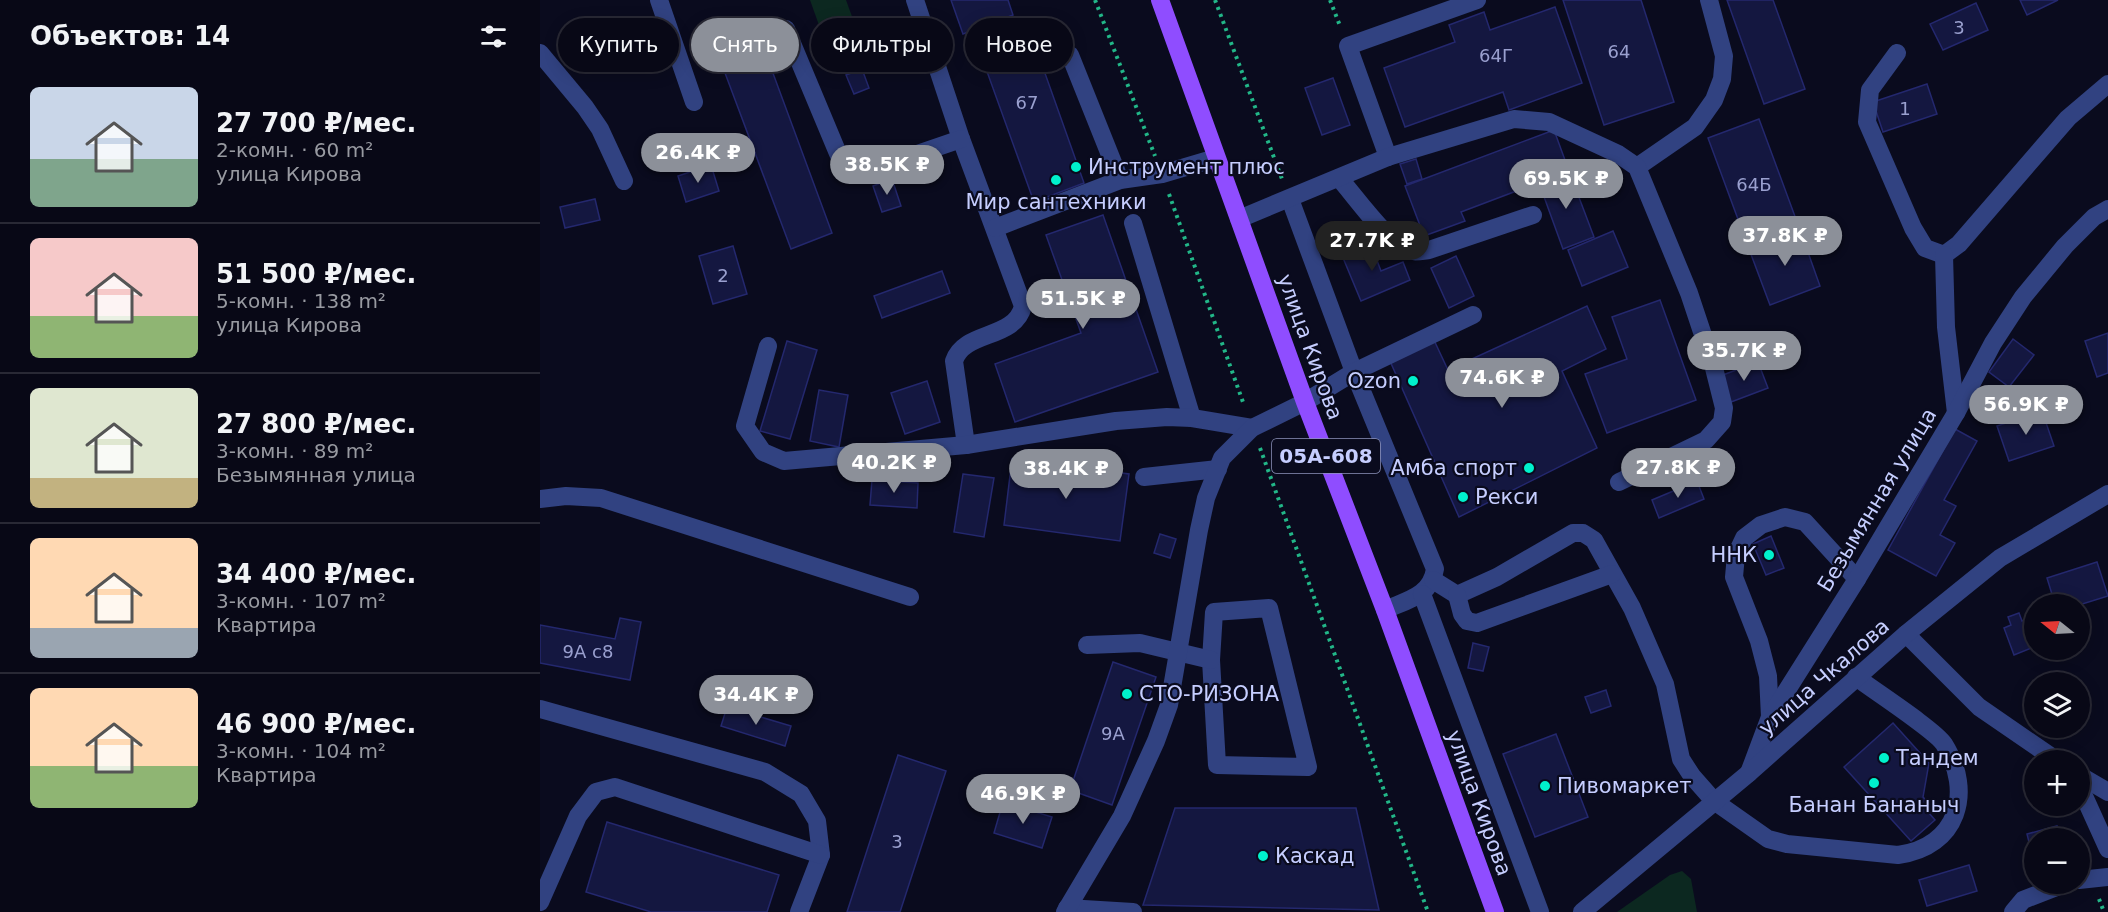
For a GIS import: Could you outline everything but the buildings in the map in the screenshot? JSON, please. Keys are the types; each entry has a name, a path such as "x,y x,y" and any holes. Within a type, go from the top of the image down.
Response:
{"main road":[{"name":"улица Кирова","path":"1163,1 1216,158 1495,912"}],"street":[{"path":"659,0 694,102"},
{"path":"915,0 961,139 1023,306 1021,315 1014,324 964,346 957,353 954,361 966,445"},
{"path":"1388,158 1348,46 1477,0"},
{"path":"1637,167 1695,127 1714,100 1722,79 1724,56 1709,0"},
{"path":"540,53 585,107 600,129 624,181"},
{"path":"1897,53 1870,90 1867,122 1885,159 1912,228 1925,248 1944,255"},
{"path":"799,60 842,163 850,172 862,172 961,139"},
{"path":"1073,62 1120,180"},
{"path":"1944,255 1959,244 2068,118 2108,84"},
{"path":"1239,219 1388,158 1514,119 1550,122 1618,154 1637,167 1689,292 1714,368 1724,408 1722,422 1706,440 1619,482"},
{"path":"995,228 1120,180 1162,174 1216,158"},
{"path":"1339,178 1403,249 1414,252 1429,250 1533,215"},
{"path":"1290,199 1354,372 1435,569 1428,587 1540,912"},
{"name":"Безымянная улица","path":"1749,773 1770,717 1857,579 1956,412 1993,344 2023,297 2065,246 2094,217 2108,209"},
{"path":"1133,223 1192,418"},
{"path":"1944,255 1946,327 1956,412"},
{"path":"1133,912 1066,910 1122,816 1140,780 1169,705 1199,530 1206,498 1222,458 1252,428 1305,402 1354,372 1473,315"},
{"path":"768,346 745,426 763,452 784,461 966,445 1116,421 1192,418 1252,428"},
{"path":"1144,477 1218,469"},
{"name":"улица Чкалова","path":"1581,912 1749,773 1906,634 2000,558 2108,494"},
{"path":"540,499 566,495 601,498 910,597"},
{"path":"1770,717 1768,675 1760,640 1734,577 1736,555 1744,538 1761,525 1785,517 1805,522 1857,579"},
{"path":"1385,610 1428,587 1457,595 1497,577 1573,533 1583,533 1594,540 1632,608 1665,684 1681,759 1692,776 1714,801 1754,832 1787,844 1898,855 1912,853 1924,847 1949,826 1957,815 1959,785 1943,742 1856,677"},
{"path":"1457,595 1462,615 1467,621 1477,622 1612,574"},
{"path":"1269,608 1308,767 1217,765 1211,660 1214,612 1269,608"},
{"path":"1906,634 1979,707 2041,750"},
{"path":"1087,645 1140,643 1211,660"},
{"path":"540,709 765,772 801,795 817,821 821,855 800,912"},
{"path":"2090,781 2108,792"},
{"path":"540,902 578,816 596,792 615,788 821,855"},
{"path":"2090,809 2108,849"},
{"path":"2090,879 2108,877"},
{"path":"2013,912 2023,900 2038,894"}],"path":[{"path":"1095,0 1162,174 1428,912"},
{"path":"1215,0 1290,199"},
{"path":"1330,0 1348,46"}],"green space":[{"path":"810,0 846,0 853,18 816,18"},
{"path":"1682,871 1691,879 1697,912 1617,912 1670,875"}],"place":[{"name":"Инструмент плюс","path":"1076,167"},
{"name":"Мир сантехники","path":"1056,180"},
{"name":"Ozon","path":"1413,381"},
{"name":"Амба спорт","path":"1529,468"},
{"name":"Рекси","path":"1463,497"},
{"name":"ННК","path":"1769,555"},
{"name":"СТО-РИЗОНА","path":"1127,694"},
{"name":"Тандем","path":"1884,758"},
{"name":"Банан Бананыч","path":"1874,783"},
{"name":"Пивомаркет","path":"1545,786"},
{"name":"Каскад","path":"1263,856"}]}
